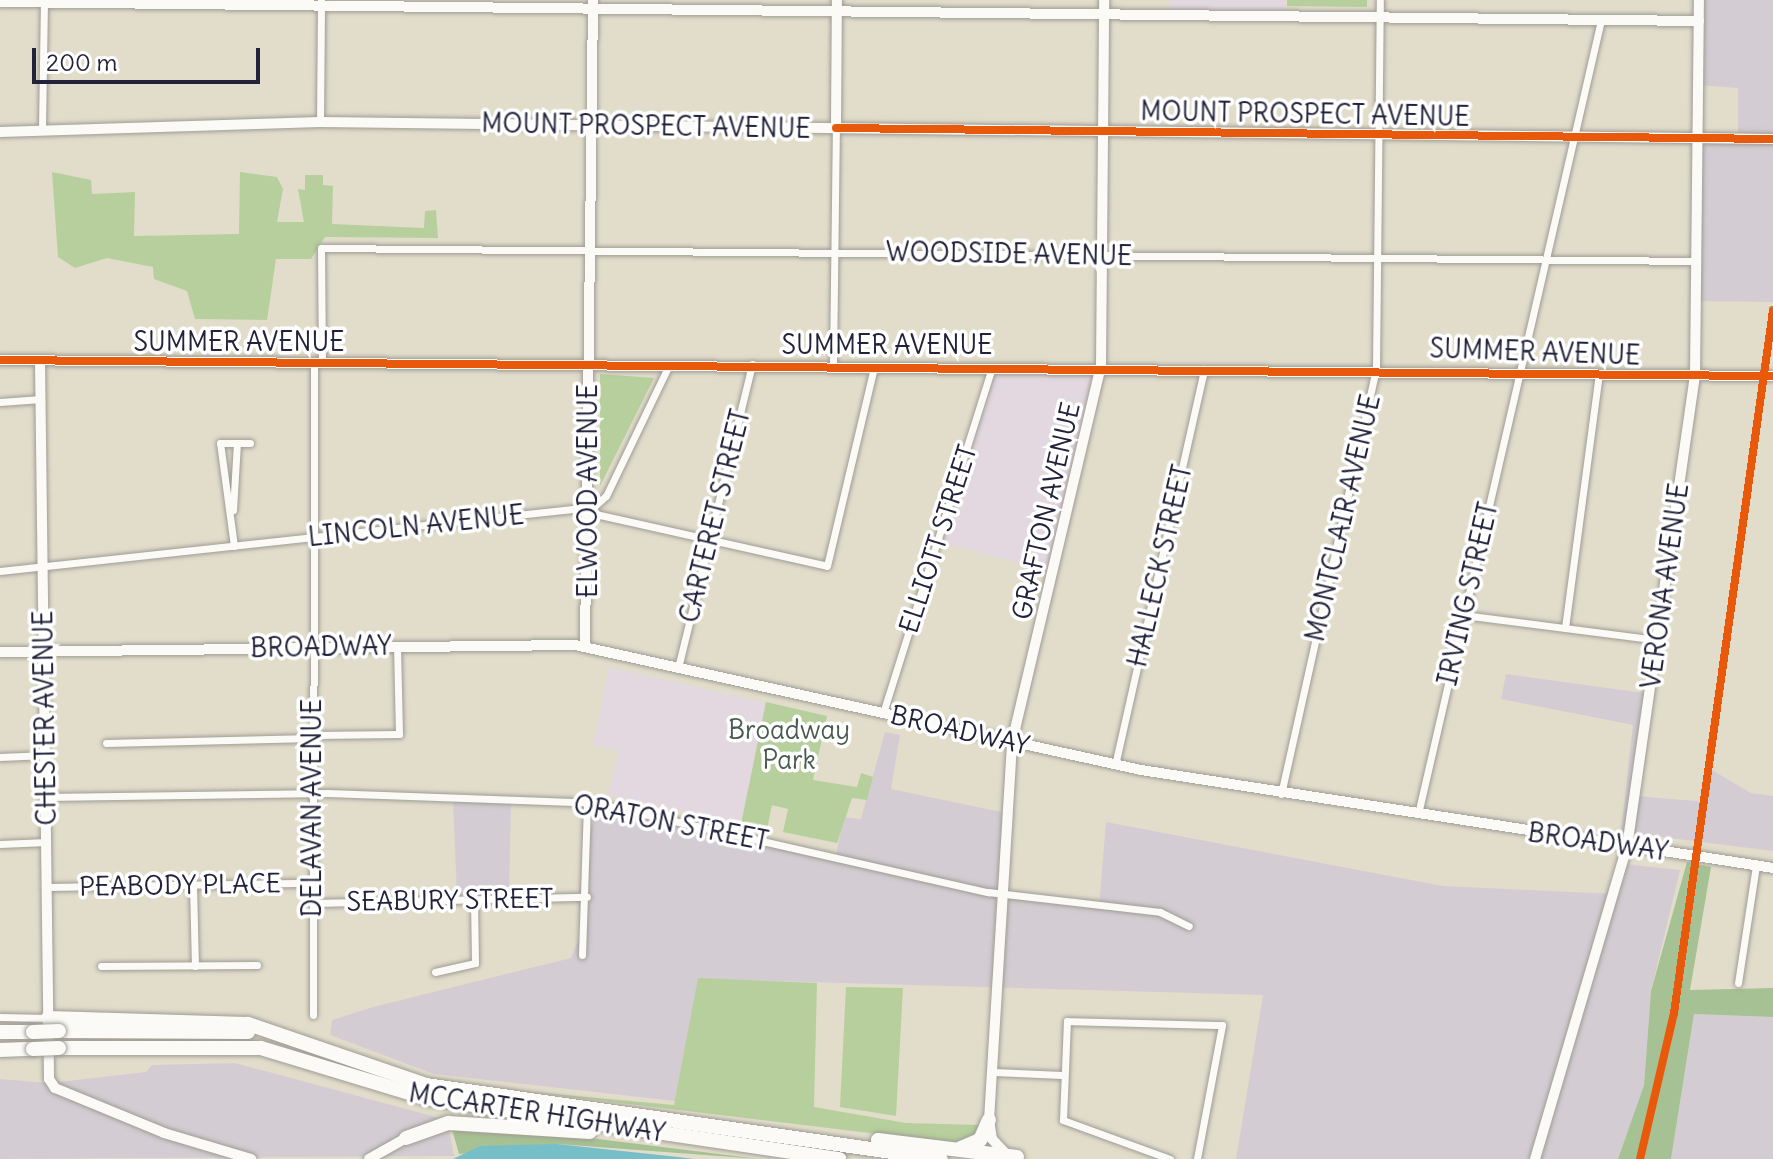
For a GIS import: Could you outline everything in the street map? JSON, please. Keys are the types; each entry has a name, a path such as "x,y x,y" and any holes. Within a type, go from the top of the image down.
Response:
{"highway":[{"path":"48,1018 191,1017 262,1026 296,1041"},
{"path":"0,1032 240,1031 296,1041 426,1085 941,1159"},
{"name":"MCCARTER HIGHWAY","path":"0,1050 198,1044 303,1057 426,1098 840,1159"},
{"path":"954,1148 980,1140 989,1120"},
{"path":"406,1138 459,1123 746,1145"},
{"path":"762,1133 954,1148 1020,1158"}],"street":[{"name":"GRAFTON AVENUE","path":"989,1120 1012,742 1101,366 1104,0"},
{"name":"MONTCLAIR AVENUE","path":"1281,794 1376,368 1380,0"},
{"name":"VERONA AVENUE","path":"1535,1159 1627,847 1695,376 1699,0"},
{"path":"42,128 44,1"},
{"path":"0,2 837,5 1104,15 1699,21"},
{"path":"320,122 321,3"},
{"name":"ELWOOD AVENUE","path":"585,646 593,4"},
{"path":"833,365 837,5"},
{"name":"IRVING STREET","path":"1418,817 1601,20"},
{"name":"MOUNT PROSPECT AVENUE","path":"0,132 42,128 320,122 1773,139"},
{"name":"WOODSIDE AVENUE","path":"321,248 1696,261"},
{"name":"DELAVAN AVENUE","path":"313,1015 312,537 321,248"},
{"name":"SUMMER AVENUE","path":"0,360 1376,368 1773,376"},
{"name":"CHESTER AVENUE","path":"40,361 48,1075 70,1095 251,1159"},
{"path":"588,512 606,496 669,364"},
{"name":"CARTERET STREET","path":"678,668 752,364"},
{"name":"LINCOLN AVENUE","path":"0,571 312,537 588,512 827,566 875,365"},
{"name":"ELLIOTT STREET","path":"883,713 993,366"},
{"name":"HALLECK STREET","path":"1115,765 1204,367"},
{"path":"1565,628 1599,374"},
{"path":"0,402 41,399"},
{"path":"233,525 220,443 250,443"},
{"path":"234,546 237,443"},
{"path":"1463,615 1657,640"},
{"path":"106,743 399,734 397,646"},
{"name":"BROADWAY","path":"0,652 585,646 1115,765 1418,817 1773,868"},
{"path":"0,757 46,755"},
{"name":"ORATON STREET","path":"46,797 312,793 587,802 1002,894 1160,912 1189,926"},
{"path":"582,955 587,897 587,802"},
{"path":"0,844 47,842"},
{"path":"1738,983 1756,865"},
{"name":"PEABODY PLACE","path":"47,887 312,883"},
{"path":"193,885 195,966"},
{"name":"SEABURY STREET","path":"313,903 587,897"},
{"path":"435,972 475,963 474,900"},
{"path":"101,966 257,965"},
{"path":"0,1017 48,1018"},
{"path":"1170,1159 1063,1120 1067,1021 1222,1025 1197,1159"},
{"path":"992,1072 1064,1075"},
{"path":"989,1120 995,1145 1020,1158"},
{"path":"369,1159 406,1138"}],"shaded area":[{"path":"1169,0 1286,0 1286,13 1169,12"},
{"path":"1699,0 1773,0 1773,302 1697,301 1696,143 1738,143 1738,88 1698,85"},
{"path":"995,366 1099,366 1049,571 939,542"},
{"path":"609,667 766,703 741,824 608,795 619,751 593,745"},
{"path":"1506,674 1651,694 1636,796 1707,802 1712,770 1751,793 1773,796 1773,851 1621,832 1633,725 1501,699"},
{"path":"885,732 900,735 891,789 1006,813 1002,895 1099,907 1106,822 1443,886 1615,894 1624,864 1680,870 1651,991 1644,1085 1618,1159 1236,1159 1263,995 699,979 675,1101 434,1074 330,1035 332,1020 571,958 584,926 577,900 596,805 836,857 843,817 861,819"},
{"path":"453,799 511,801 509,897 457,897"},
{"path":"1694,1014 1773,1017 1773,1159 1671,1159"},
{"path":"235,1063 447,1120 454,1156 0,1159 0,1079 49,1083 146,1072 152,1065"}],"green space":[{"path":"1287,0 1367,0 1367,7 1287,6"},
{"path":"52,172 91,180 92,194 135,192 134,236 239,234 240,172 277,177 283,189 277,222 304,222 298,189 305,190 305,175 323,175 323,185 333,186 332,224 424,228 425,211 436,210 438,238 325,237 311,259 276,259 267,320 195,319 187,291 154,279 153,267 107,258 75,268 58,257"},
{"path":"600,374 654,378 600,486"},
{"name":"Broadway Park","path":"766,702 827,716 813,780 857,787 861,773 873,777 867,800 852,798 837,843 783,832 788,809 772,805 767,829 741,824"},
{"path":"1687,862 1711,867 1690,990 1773,988 1773,1017 1694,1014 1671,1159 1618,1159 1644,1085 1651,991"},
{"path":"698,978 817,983 814,1107 906,1123 979,1125 978,1134 952,1143 521,1091 674,1105"},
{"path":"846,987 903,988 896,1116 840,1107"},
{"path":"452,1129 598,1139 759,1159 557,1144 459,1154"}],"water":[{"path":"557,1144 694,1159 453,1159 480,1146"}],"cycle path":[{"path":"836,128 1773,139"},
{"path":"1640,1159 1674,1013 1773,310"},
{"path":"0,360 1773,376"}]}
